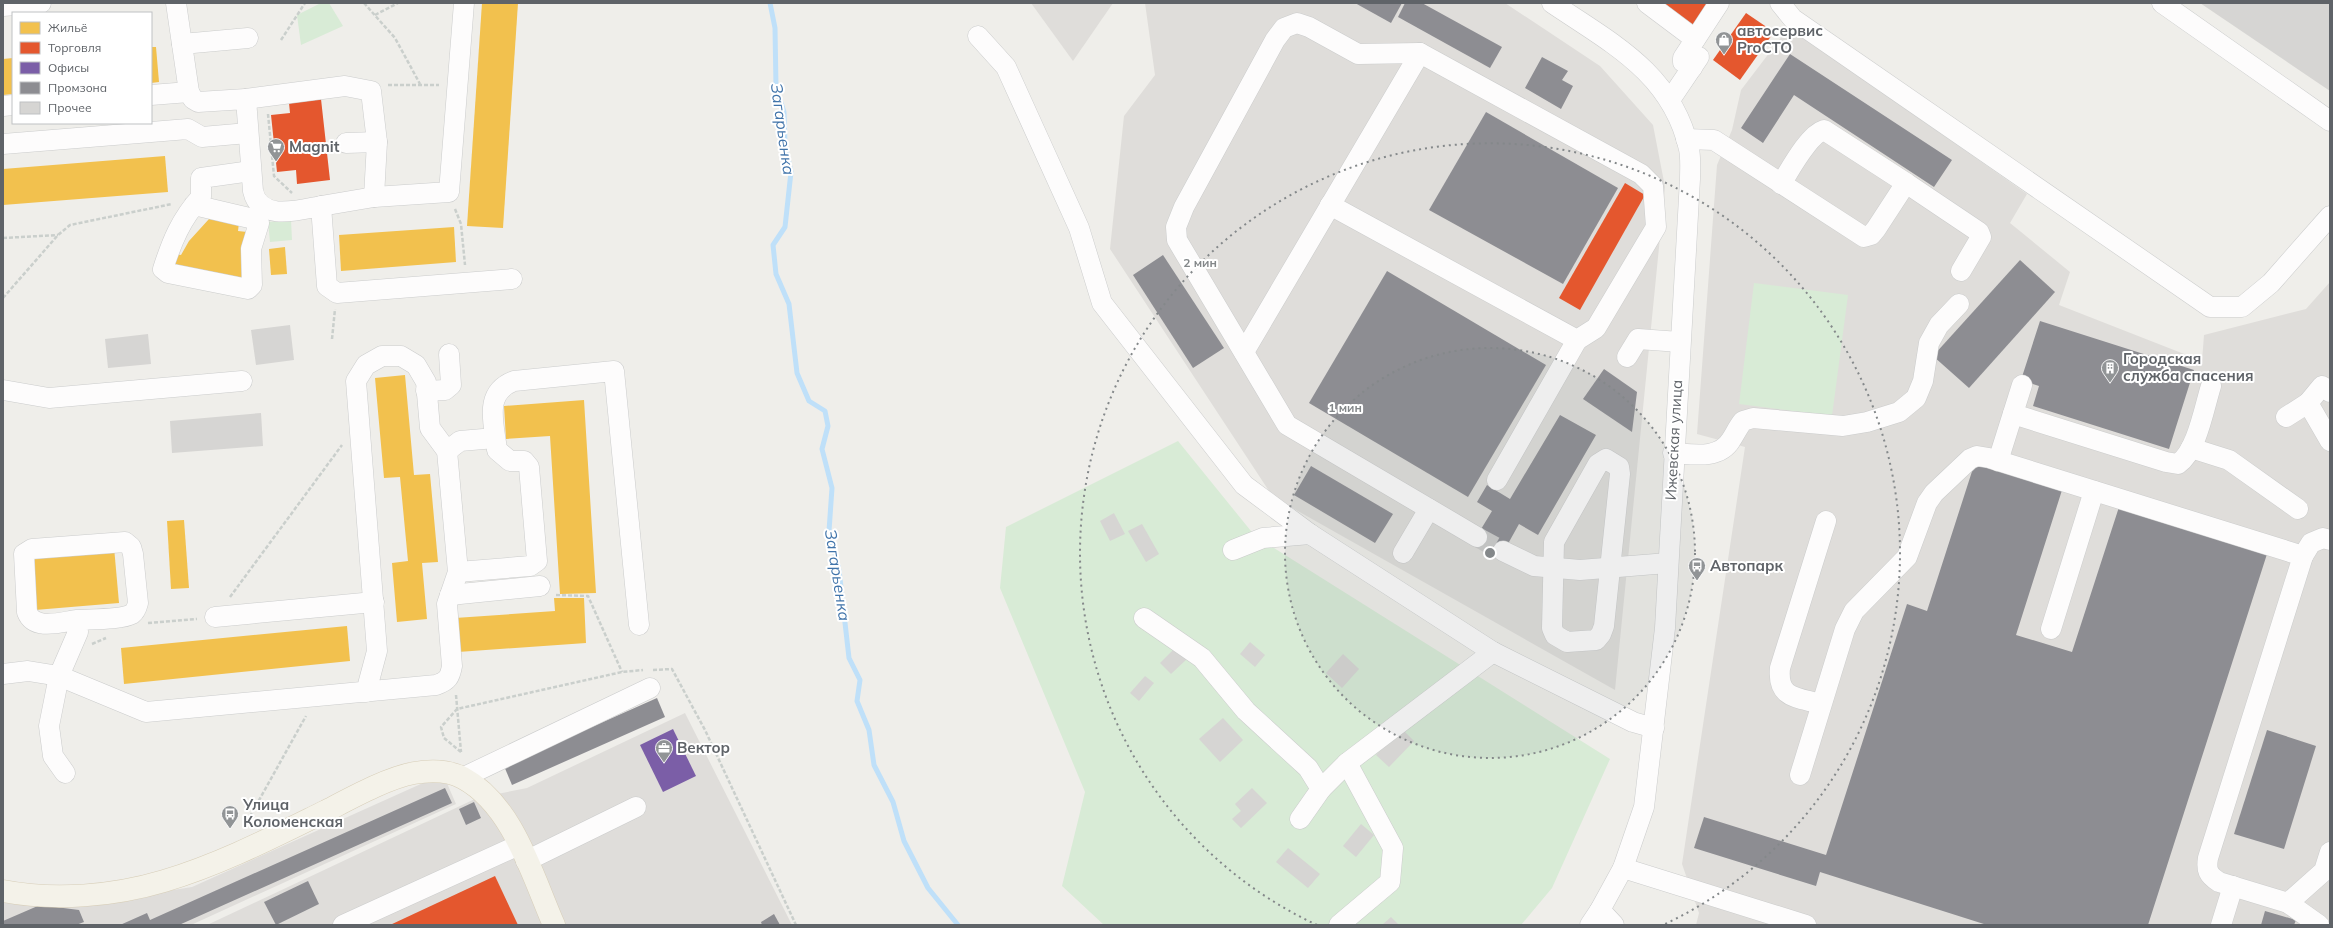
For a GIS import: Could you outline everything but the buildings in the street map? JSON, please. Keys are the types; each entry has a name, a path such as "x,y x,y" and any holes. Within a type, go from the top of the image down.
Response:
{"main road":[{"path":"3,891 19,894 96,896 163,881 236,855 370,789 413,773 443,771 462,778 493,801 507,821 554,925"}],"street":[{"path":"3,6 41,3"},
{"path":"176,3 189,92 193,99 198,102 269,97 345,86 371,91 376,142 374,197"},
{"path":"246,99 253,195 270,211 320,206 374,197 449,192 464,3"},
{"name":"Ижевская улица","path":"1552,3 1633,58 1670,100 1681,123 1689,151 1690,179 1673,453 1668,563 1664,628 1654,728 1644,807 1623,868 1595,918"},
{"path":"1647,3 1702,40"},
{"path":"1670,100 1692,68 1702,40 1719,3"},
{"path":"1780,3 1793,19 2210,307 2242,307 2271,283 2330,216"},
{"path":"2162,3 2330,121"},
{"path":"1477,537 1287,426 1177,240 1176,227 1184,207 1275,40 1284,28 1297,23 1309,27 1358,54 1420,53 1641,174 1653,186 1656,227 1596,328 1577,340 1497,480"},
{"path":"978,36 1006,67 1079,228 1102,303 1244,485 1310,534 1493,652 1633,722 1654,728"},
{"path":"182,44 248,38"},
{"path":"1244,352 1420,53"},
{"path":"152,95 189,92"},
{"path":"3,144 188,129 202,137 248,133"},
{"path":"1781,184 1810,140 1817,132 1824,130 1979,232 1981,237 1977,246 1961,271"},
{"path":"1686,138 1714,140 1864,237 1871,235 1874,232 1906,183"},
{"path":"346,143 376,142"},
{"path":"198,201 258,220 259,224 251,249 251,288 248,289 165,272 163,269 174,236 185,216 198,201 200,180 204,176 251,171"},
{"path":"1330,205 1577,340"},
{"path":"320,206 327,286 337,293 512,279"},
{"path":"1673,453 1710,454 1723,449 1731,441 1743,421 1753,418 1843,426 1867,422 1899,412 1916,398 1923,381 1929,343 1939,326 1959,304"},
{"path":"1627,357 1638,339 1680,342"},
{"path":"426,391 445,390 451,385 449,354"},
{"path":"3,674 28,671 59,676 146,712 366,692 436,685 446,682 451,676 452,666 447,604 458,572 447,451 430,428 426,382 416,365 401,356 382,356 366,365 356,381 377,651 366,692"},
{"path":"458,572 530,566 537,561 529,467 524,461 510,461 496,450 492,406 496,394 504,385 514,381 614,371 639,625"},
{"path":"3,390 49,398 242,381"},
{"path":"1998,461 2022,385"},
{"path":"2013,414 2166,462 2178,464 2186,459 2191,448 2211,386"},
{"path":"2286,417 2308,403 2322,386 2330,392"},
{"path":"2308,403 2330,442"},
{"path":"447,451 460,441 495,438"},
{"path":"2191,448 2229,460 2298,509"},
{"path":"1800,775 1845,629 1854,611 1907,557 1927,503 1934,493 1970,458 1977,456 1998,461 2303,556"},
{"path":"1606,458 1619,467 1620,474 1602,634 1596,640 1573,642 1560,640 1555,635 1552,628 1553,567 1554,542 1559,530 1598,464 1606,458"},
{"path":"2052,629 2094,491"},
{"path":"1403,553 1429,509"},
{"path":"1822,704 1793,696 1783,690 1779,682 1780,668 1826,521"},
{"path":"1233,550 1263,538 1310,534"},
{"path":"2319,925 2288,903 2233,886 2210,876 2207,869 2208,858 2303,556 2311,543 2323,538 2330,540"},
{"path":"125,542 131,547 133,554 138,603 136,610 132,614 124,616 77,620 41,623 34,622 30,618 24,554 32,549 125,542"},
{"path":"1504,551 1534,566 1580,570 1668,563"},
{"path":"450,595 540,586"},
{"path":"215,617 374,602"},
{"path":"1144,618 1202,658 1246,710 1308,768 1321,789"},
{"path":"65,773 53,756 49,726 59,676 78,632 77,620"},
{"path":"1300,819 1321,789 1347,763 1493,652"},
{"path":"462,778 650,688"},
{"path":"1339,925 1390,882 1394,848 1347,763"},
{"path":"343,925 636,807"},
{"path":"2288,903 2324,871 2330,852"},
{"path":"1623,868 1806,925"},
{"path":"2221,925 2233,886"},
{"path":"1595,918 1614,925"}],"path":[{"path":"281,40 305,3"},
{"path":"364,3 395,38 420,84"},
{"path":"375,15 398,3"},
{"path":"371,91 391,84 458,86"},
{"path":"269,97 268,118 274,176"},
{"path":"449,192 461,224 467,282"},
{"path":"3,298 58,235 70,225 198,201"},
{"path":"3,238 58,235"},
{"path":"332,339 337,293"},
{"path":"215,617 360,421"},
{"path":"540,586 556,595 588,596 622,672"},
{"path":"457,709 461,752 444,738 441,727 457,709 622,672 672,668 705,730 796,925"},
{"path":"244,827 317,696"}],"shaded area":[{"path":"1031,3 1113,3 1073,61"},
{"path":"1145,3 1505,3 1600,66 1653,125 1665,187 1615,690 1273,497 1110,249 1124,116 1155,75"},
{"path":"1789,27 2027,194 2010,223 2070,272 2059,305 2202,361 2204,335 2306,309 2330,282 2330,925 1696,925 1699,913 1682,864 1745,447 1697,434 1717,165 1732,130 1741,90"},
{"path":"685,713 792,925 207,925 477,798 527,788"},
{"path":"443,774 456,804 191,925 3,925 3,899 81,905 192,887"}],"green space":[{"path":"321,3 329,3 343,26 301,45 297,15"},
{"path":"291,220 292,240 270,242 268,222"},
{"path":"1754,283 1848,295 1832,416 1739,404"},
{"path":"1178,441 1255,536 1610,759 1552,888 1521,925 1104,925 1062,886 1085,792 1000,588 1006,527"}],"waterway":[{"name":"Загарьенка","path":"770,3 775,28 776,87 784,112 785,145 791,172 785,227 773,245 776,274 789,304 797,373 809,401 825,411 828,426 822,449 832,488 829,531 839,570 849,658 860,680 857,701 869,730 874,765 893,802 904,841 928,888 958,925"}],"tunnel":[{"path":"1477,537 1503,551"}],"place":[{"name":"автосервис ProСТО","path":"1724,55"},
{"name":"Magnit","path":"276,162"},
{"name":"Городская служба спасения","path":"2110,383"},
{"name":"Автопарк","path":"1697,581"},
{"name":"Вектор","path":"664,763"},
{"name":"Улица Коломенская","path":"230,829"}]}
